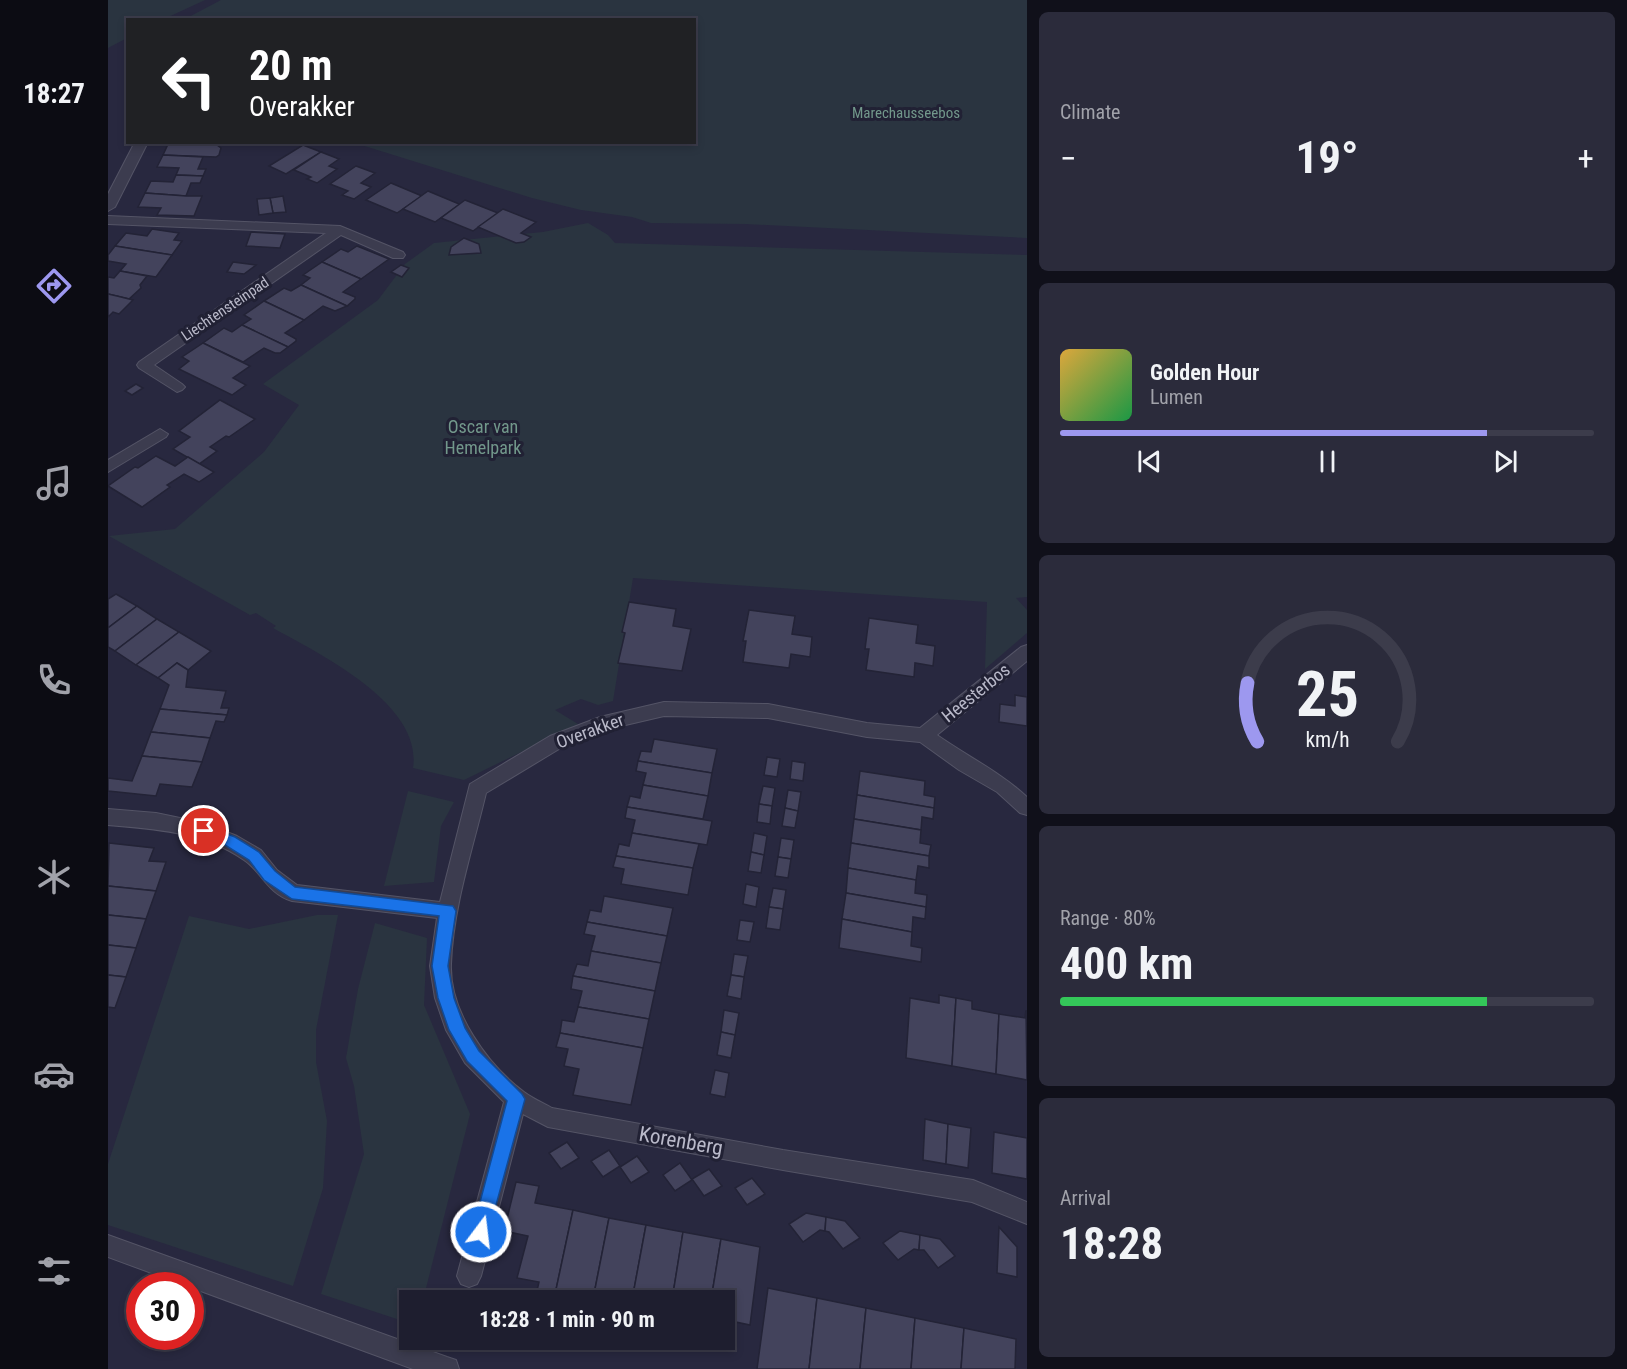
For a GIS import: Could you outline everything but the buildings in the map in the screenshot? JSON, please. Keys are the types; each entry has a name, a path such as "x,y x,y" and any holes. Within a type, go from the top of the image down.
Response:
{"street":[{"path":"108,207 141,144"},
{"path":"108,220 340,230 398,255"},
{"name":"Liechtensteinpad","path":"177,387 144,365 340,230"},
{"path":"108,467 160,435"},
{"name":"Heesterbos","path":"924,735 1027,651"},
{"name":"Overakker","path":"516,1099 473,1056 457,1030 446,998 440,966 448,911 477,789 557,741 600,724 664,709 768,711 867,730 924,735"},
{"path":"924,735 966,765 1004,787 1027,808"},
{"path":"108,817 156,821 204,831 230,841 254,856 270,876 292,893 448,911"},
{"path":"469,1276 516,1099"},
{"name":"Korenberg","path":"516,1099 548,1117 783,1160 973,1191 1027,1213"},
{"path":"108,1246 447,1369"}],"green space":[{"path":"108,0 205,0 166,18 126,18 126,39 108,48"},
{"name":"Marechausseebos","path":"221,0 1027,0 1027,238 745,224 651,223 632,217 581,210 532,198 358,144 696,144 696,18 187,18"},
{"name":"Oscar van Hemelpark","path":"588,223 608,235 615,243 1027,255 1027,597 1016,598 1027,610 1027,633 985,669 987,602 633,578 613,701 598,705 581,699 555,710 578,724 464,780 413,768 412,745 402,723 385,702 341,667 273,628 276,626 256,613 250,615 109,536 175,529 264,452 299,405 263,384 378,300 405,264 434,243 543,232"},
{"path":"408,791 454,802 441,826 434,882 384,886"},
{"path":"317,915 338,915 316,1030 316,1062 327,1121 323,1188 293,1286 108,1225 108,1164 189,916 249,929"},
{"path":"375,923 427,938 424,1005 470,1114 426,1290 399,1290 399,1320 321,1294 364,1154 354,1086 346,1058 358,989"}],"route":[{"path":"204,831 230,841 254,856 270,876 292,893 448,911 440,966 446,998 457,1030 473,1056 516,1099 481,1232"}]}
